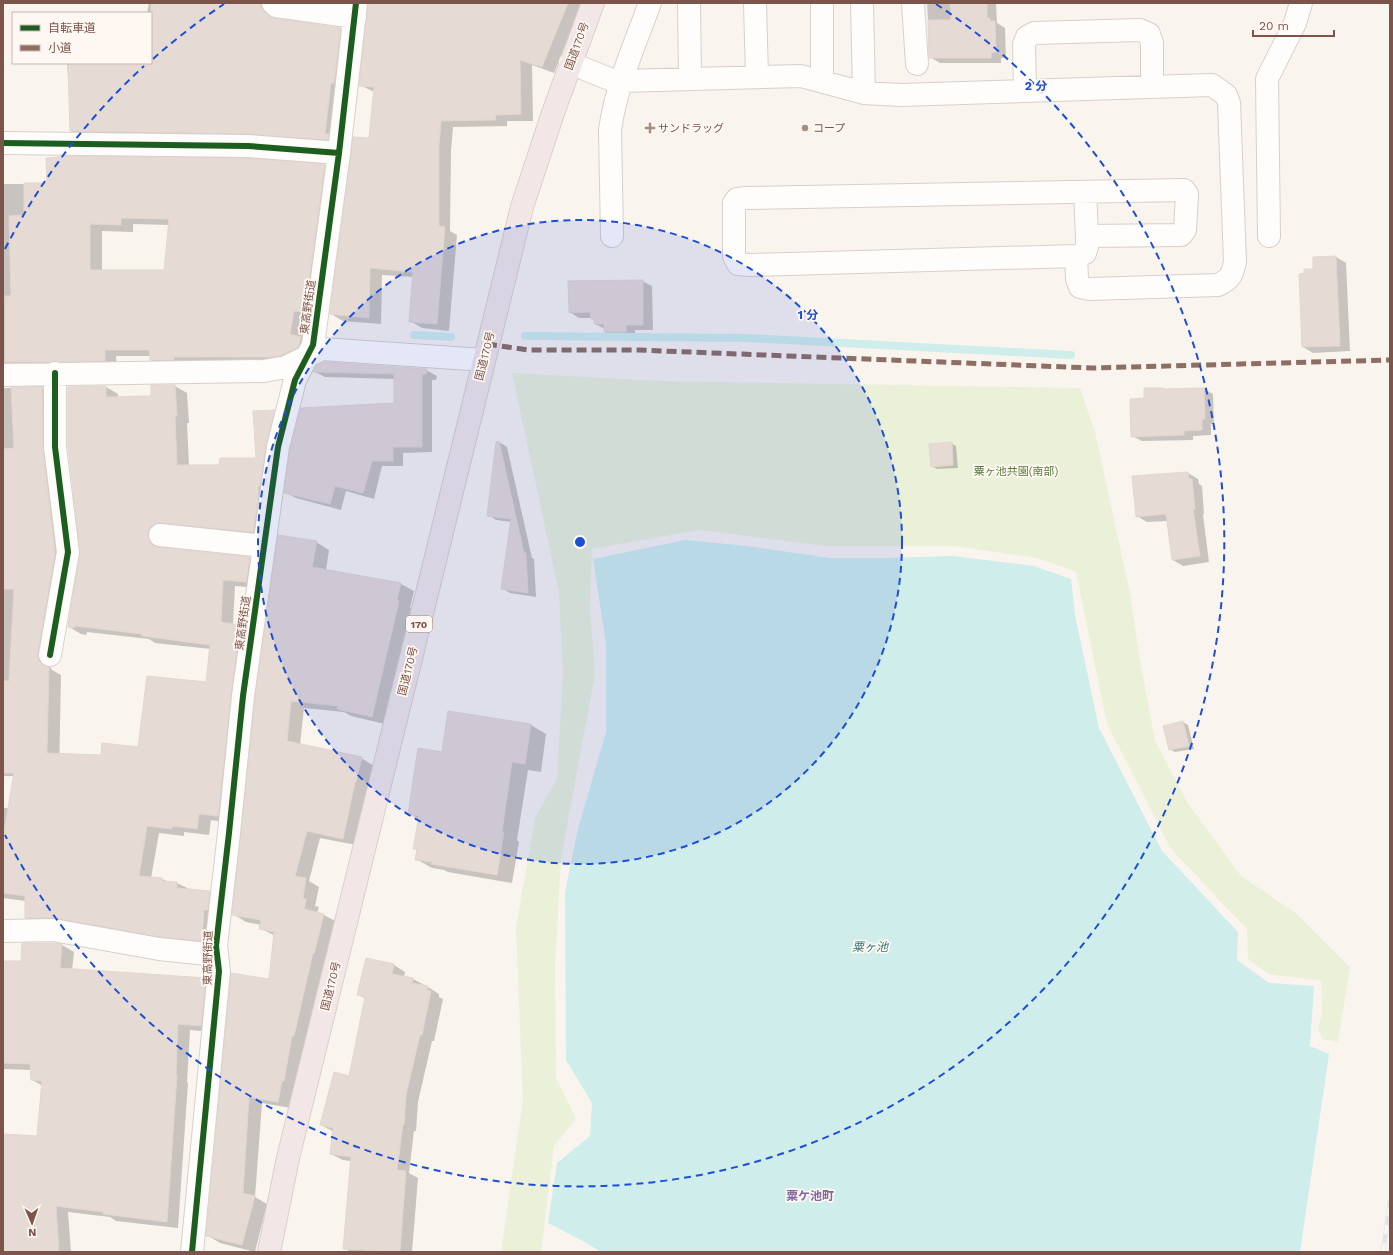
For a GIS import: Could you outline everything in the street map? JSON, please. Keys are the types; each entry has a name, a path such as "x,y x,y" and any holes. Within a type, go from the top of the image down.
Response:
{"highway":[{"name":"国道170号","path":"269,1252 292,1143 522,207 570,63 592,3"}],"street":[{"path":"273,3 276,6 355,10"},
{"path":"612,236 610,130 612,113 650,3"},
{"path":"689,3 690,79"},
{"path":"755,3 757,77"},
{"path":"822,3 822,80"},
{"path":"862,3 864,93"},
{"path":"913,3 917,64"},
{"path":"1269,236 1267,79 1295,23 1301,3"},
{"name":"東高野街道","path":"192,1252 219,971 216,946 243,696 278,447 295,380 313,345 355,10"},
{"path":"1025,91 1024,44 1027,37 1034,33 1140,30 1149,34 1152,43 1152,87"},
{"path":"570,63 612,80 622,81 801,76 822,80 864,93 901,95 1212,85 1226,95 1229,103 1235,262 1232,275 1226,281 1218,285 1090,289 1080,287 1078,283 1076,256"},
{"path":"3,143 248,146 338,153"},
{"path":"1085,192 1087,247 1085,253 1076,256 750,265 738,264 734,256 734,204 737,199 1184,190 1187,194 1185,230 1181,235 1087,236"},
{"path":"3,374 264,371 286,367 322,349 484,360"},
{"path":"50,655 68,552 56,447 55,374"},
{"path":"160,535 264,546"},
{"path":"3,931 53,930 159,949 217,955"}],"green space":[{"name":"粟ヶ池共園(南部)","path":"512,373 661,381 1080,388 1095,432 1130,593 1139,655 1155,741 1187,802 1241,876 1297,914 1350,967 1338,1042 1322,1039 1318,1028 1322,1014 1321,981 1269,974 1248,959 1247,929 1171,849 1107,724 1076,572 1037,558 954,546 824,546 700,530 592,549 590,609 595,674 561,859 555,963 556,1078 576,1119 554,1146 541,1252 501,1252 523,1101 516,927 535,818 557,779 563,673 559,592"}],"water":[{"name":"粟ヶ池","path":"685,540 747,546 830,558 953,556 1034,566 1071,579 1075,615 1099,728 1162,851 1238,932 1237,960 1269,983 1314,986 1310,1046 1329,1054 1300,1252 601,1252 548,1223 557,1163 590,1136 592,1103 566,1060 565,892 578,829 606,732 606,644 593,559"}],"building":[{"path":"151,3 261,3 261,7 264,12 274,18 341,28 334,83 331,83 325,134 329,134 328,140 248,134 70,131 68,64 152,64"},
{"path":"368,3 568,3 542,67 520,60 521,114 495,115 496,120 441,121 439,144 439,226 445,227 437,324 409,322 413,272 370,268 369,318 330,314 353,137 369,138 374,87 359,86"},
{"path":"950,3 987,3 987,18 990,18 990,21 995,21 996,52 991,53 991,58 929,58 928,20 951,20"},
{"path":"71,156 247,158 325,164 305,312 294,311 290,334 301,337 298,347 282,355 272,357 174,357 174,360 150,360 149,350 105,350 105,361 5,362 5,296 11,296 9,216 24,215 24,183 47,183 46,158","holes":["121,218 169,219 164,270 90,270 90,224 121,225"]},
{"path":"1336,256 1340,346 1302,347 1299,274 1304,273 1304,269 1313,269 1313,257"},
{"path":"643,280 643,325 626,325 626,332 604,332 604,324 594,324 594,319 591,319 590,312 569,313 568,281"},
{"path":"325,362 427,369 426,374 422,374 422,447 393,447 393,461 372,461 363,493 335,486 330,504 284,493 290,449 301,408 394,403 394,374 313,372 316,366"},
{"path":"151,385 175,385 177,416 175,416 177,465 219,465 220,458 256,458 253,411 275,410 266,445 260,486 258,486 258,499 253,532 161,523 150,527 148,533 149,540 152,545 158,547 250,557 246,582 223,580 221,622 240,625 218,816 199,814 197,829 172,826 172,829 147,826 139,876 162,878 162,881 177,882 177,888 210,891 208,910 204,910 202,941 161,937 55,918 25,918 25,896 3,893 3,837 14,773 3,773 3,681 9,681 14,589 3,589 3,449 14,448 11,387 42,387 43,449 55,552 38,653 38,660 42,664 49,667 47,753 101,755 102,743 138,747 147,676 206,682 210,645 142,636 142,634 75,626 74,628 68,627 80,551 68,446 68,387 106,386 106,397 151,396"},
{"path":"1144,388 1204,388 1205,419 1202,419 1202,430 1184,431 1184,435 1131,437 1130,399 1144,398"},
{"path":"499,441 524,553 526,553 528,593 501,589 511,519 487,516 496,442"},
{"path":"952,442 953,465 931,467 929,444"},
{"path":"1188,472 1189,479 1192,479 1195,509 1193,509 1200,556 1172,560 1166,514 1136,517 1132,476"},
{"path":"278,535 317,541 312,567 401,583 397,600 399,601 372,717 337,709 338,706 291,701 287,741 362,757 343,839 307,831 295,876 306,878 303,898 306,899 304,909 324,914 314,954 313,953 294,1036 292,1036 284,1081 282,1081 278,1102 249,1097 243,1193 255,1196 242,1245 206,1236 231,973 269,979 274,932 259,929 261,920 232,915 255,698"},
{"path":"448,711 531,724 525,764 512,762 502,832 504,832 497,875 415,860 417,849 413,849 419,816 408,814 418,748 442,752"},
{"path":"1183,721 1189,746 1169,750 1163,726"},
{"path":"22,943 62,944 60,968 206,978 201,1026 178,1024 177,1075 167,1222 103,1214 103,1212 56,1206 59,1252 3,1252 3,1134 37,1136 42,1081 31,1080 30,1064 3,1063 3,961 21,961"},
{"path":"366,958 394,964 392,974 413,978 412,983 428,986 427,990 431,991 422,1035 420,1035 406,1095 404,1125 403,1124 397,1170 406,1171 400,1252 343,1249 351,1157 330,1154 333,1128 320,1125 334,1072 349,1076 365,997 357,995"}],"waterway":[{"path":"414,335 451,337"},
{"path":"525,336 747,338 1071,355"}],"railway":[{"path":"1383,1252 1390,1202"}],"marked path":[{"path":"487,344 528,350 638,350 1092,368 1390,360"}],"cycle path":[{"path":"192,1252 219,971 216,946 243,696 278,447 295,380 313,345 339,153 356,3"},
{"path":"3,143 248,146 339,153"},
{"path":"50,655 68,552 55,447 55,373"}],"place":[{"name":"サンドラッグ","path":"650,128"},
{"name":"コープ","path":"805,128"}],"district":[{"name":"粟ケ池町","path":"810,1196"}]}
